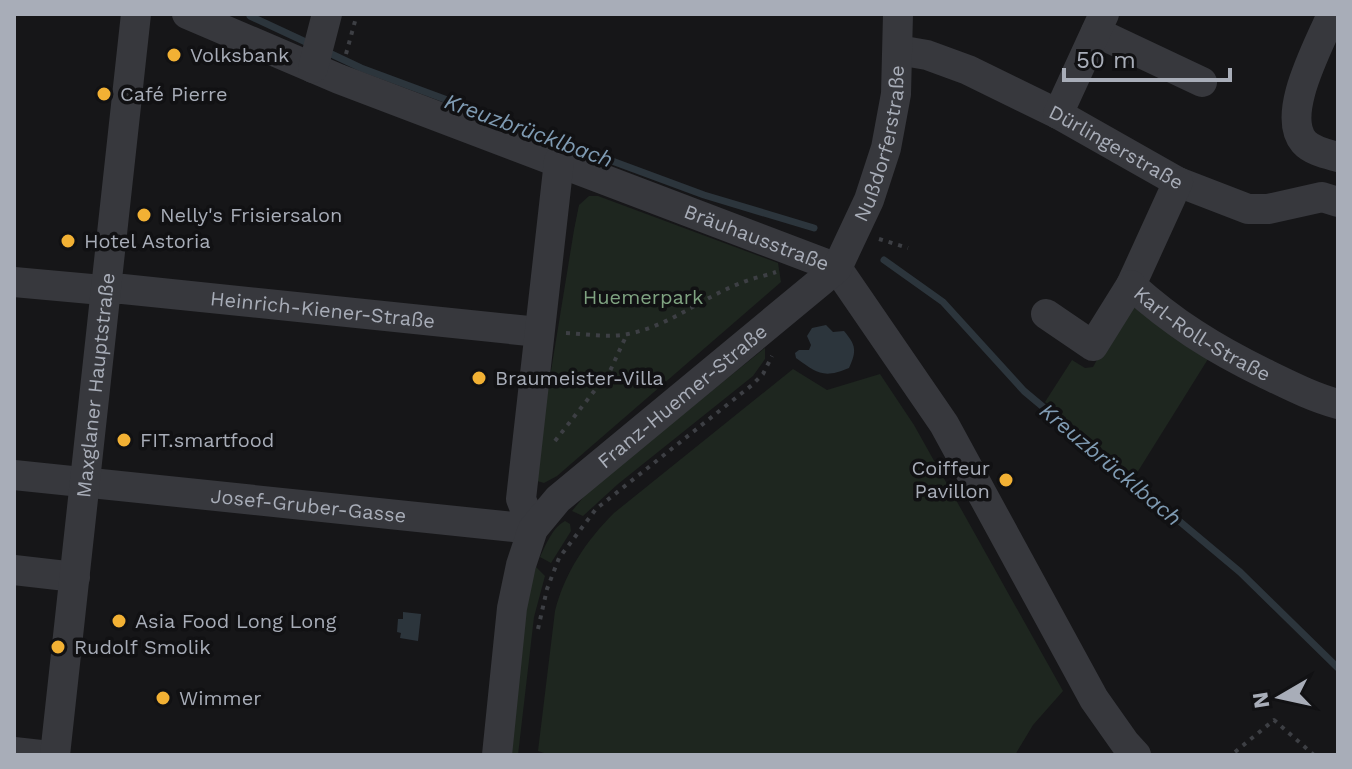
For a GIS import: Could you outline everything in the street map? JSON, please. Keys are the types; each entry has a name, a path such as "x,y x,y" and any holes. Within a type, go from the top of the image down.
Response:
{"street":[{"name":"Maxglaner Hauptstraße","path":"55,755 136,14"},
{"name":"Bräuhausstraße","path":"187,14 231,22 324,55 559,161 837,268 944,424 1094,699 1136,755"},
{"path":"324,55 327,14"},
{"name":"Nußdorferstraße","path":"837,268 883,162 896,94 898,14"},
{"path":"1332,14 1298,99 1295,123 1305,142 1322,153 1338,157"},
{"path":"1058,114 1100,23 1202,82"},
{"name":"Dürlingerstraße","path":"898,50 927,55 968,70 1058,114 1178,182 1248,209 1268,209 1322,197 1338,202"},
{"path":"533,529 521,499 548,332 559,161"},
{"name":"Karl-Roll-Straße","path":"1178,182 1131,285 1191,334 1313,397 1338,404"},
{"name":"Franz-Huemer-Straße","path":"497,755 512,608 533,529 558,499 837,268"},
{"name":"Heinrich-Kiener-Straße","path":"14,282 548,332"},
{"path":"1046,314 1093,346 1131,285"},
{"name":"Josef-Gruber-Gasse","path":"14,475 533,529"},
{"path":"14,570 75,577"},
{"path":"14,752 41,755"}],"path":[{"path":"324,55 357,14"},
{"path":"877,239 908,248"},
{"path":"548,332 603,336 627,334 669,322 740,283 781,271"},
{"path":"554,441 610,371 627,334"},
{"path":"538,630 547,589 559,558 596,509 763,374 771,362 774,345"},
{"path":"1235,752 1274,720 1314,755"}],"green space":[{"name":"Huemerpark","path":"589,196 598,196 778,263 781,282 557,476 544,483 537,481 535,469 574,230 579,205"},
{"path":"1126,308 1135,308 1208,359 1135,476 1045,402 1072,360 1085,368 1093,367"},
{"path":"765,348 765,359 753,376 618,484 583,516 572,511 590,489"},
{"path":"793,369 827,390 880,374 914,425 1063,691 1033,725 1015,755 550,755 538,751 555,611 564,583 578,558 614,513"},
{"path":"565,521 570,524 571,531 551,563 540,557 553,532"},
{"path":"536,567 545,576 534,617 518,755 505,755 521,614"}],"shaded area":[{"path":"826,325 833,332 844,331 851,340 854,353 849,368 826,374 809,367 796,358 795,353 809,350 811,345 807,336 812,328"},
{"path":"403,612 421,614 418,641 400,638 398,619 403,619"}],"waterway":[{"name":"Kreuzbrücklbach","path":"250,16 310,44"},
{"name":"Kreuzbrücklbach","path":"325,51 361,68 704,195 814,228"},
{"name":"Kreuzbrücklbach","path":"884,260 943,302 1024,391 1240,572 1338,668"}],"place":[{"name":"Volksbank","path":"174,55"},
{"name":"Café Pierre","path":"104,94"},
{"name":"Nelly's Frisiersalon","path":"144,215"},
{"name":"Hotel Astoria","path":"68,241"},
{"name":"Braumeister-Villa","path":"479,378"},
{"name":"FIT.smartfood","path":"124,440"},
{"name":"Coiffeur Pavillon","path":"1006,480"},
{"name":"Asia Food Long Long","path":"119,621"},
{"name":"Rudolf Smolik","path":"58,647"},
{"name":"Wimmer","path":"163,698"}]}
